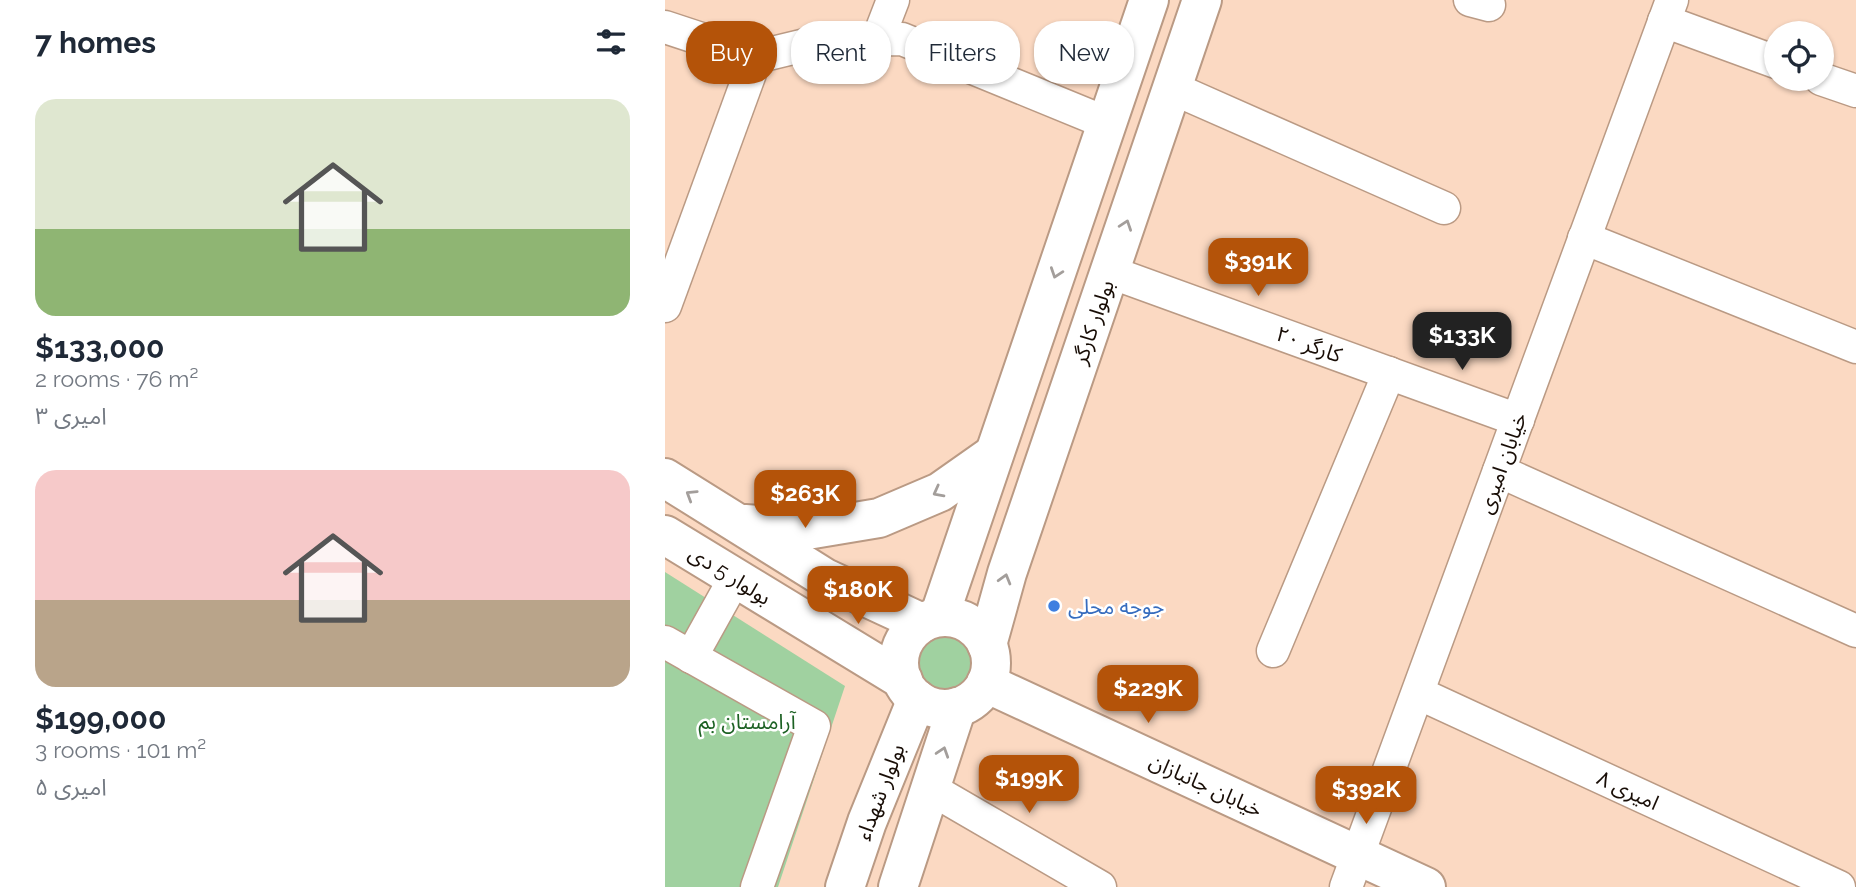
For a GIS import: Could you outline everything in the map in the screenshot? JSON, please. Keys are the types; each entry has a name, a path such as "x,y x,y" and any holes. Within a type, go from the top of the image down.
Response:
{"main road":[{"path":"930,620 994,454 1149,0"},
{"name":"بولوار کارگر","path":"987,645 1007,573 1202,0"},
{"path":"739,524 813,529 879,518 940,492 994,454"},
{"path":"665,478 825,578 930,620"},
{"name":"بولوار 5 دی","path":"665,534 910,689"},
{"path":"800,618 818,621 833,611 836,592 825,578"},
{"path":"957,618 977,630 987,645 991,662 986,683 976,696 957,707 939,708 910,689 899,662 902,645 912,630 930,620 957,618"},
{"name":"خیابان جانبازان","path":"986,683 1352,871 1426,887"},
{"name":"بولوار شهداء","path":"845,887 910,689"},
{"path":"898,887 957,707"},
{"path":"867,822 872,813 881,808 900,807 909,813 914,821 915,841"}],"street":[{"path":"885,21 893,0"},
{"path":"1668,11 1764,56"},
{"name":"خیابان امیری","path":"1352,871 1668,11"},
{"path":"665,27 686,34"},
{"path":"891,39 902,39 1107,123"},
{"path":"665,306 746,84"},
{"path":"1834,84 1856,92"},
{"path":"1172,88 1444,208"},
{"path":"1584,238 1856,347"},
{"name":"کارگر ۲۰","path":"1110,272 1518,420"},
{"path":"1273,651 1389,373"},
{"path":"1499,471 1856,631"},
{"path":"735,578 672,649 814,726 757,887"},
{"name":"امیری ۸","path":"1417,693 1839,887"},
{"path":"931,789 1100,887"}],"green space":[{"name":"آرامستان بم","path":"665,572 845,686 778,887 665,887"},
{"path":"945,636 964,644 972,663 964,682 945,690 926,682 918,663 926,644"}],"place":[{"name":"جوجه محلی","path":"1054,606"}]}
